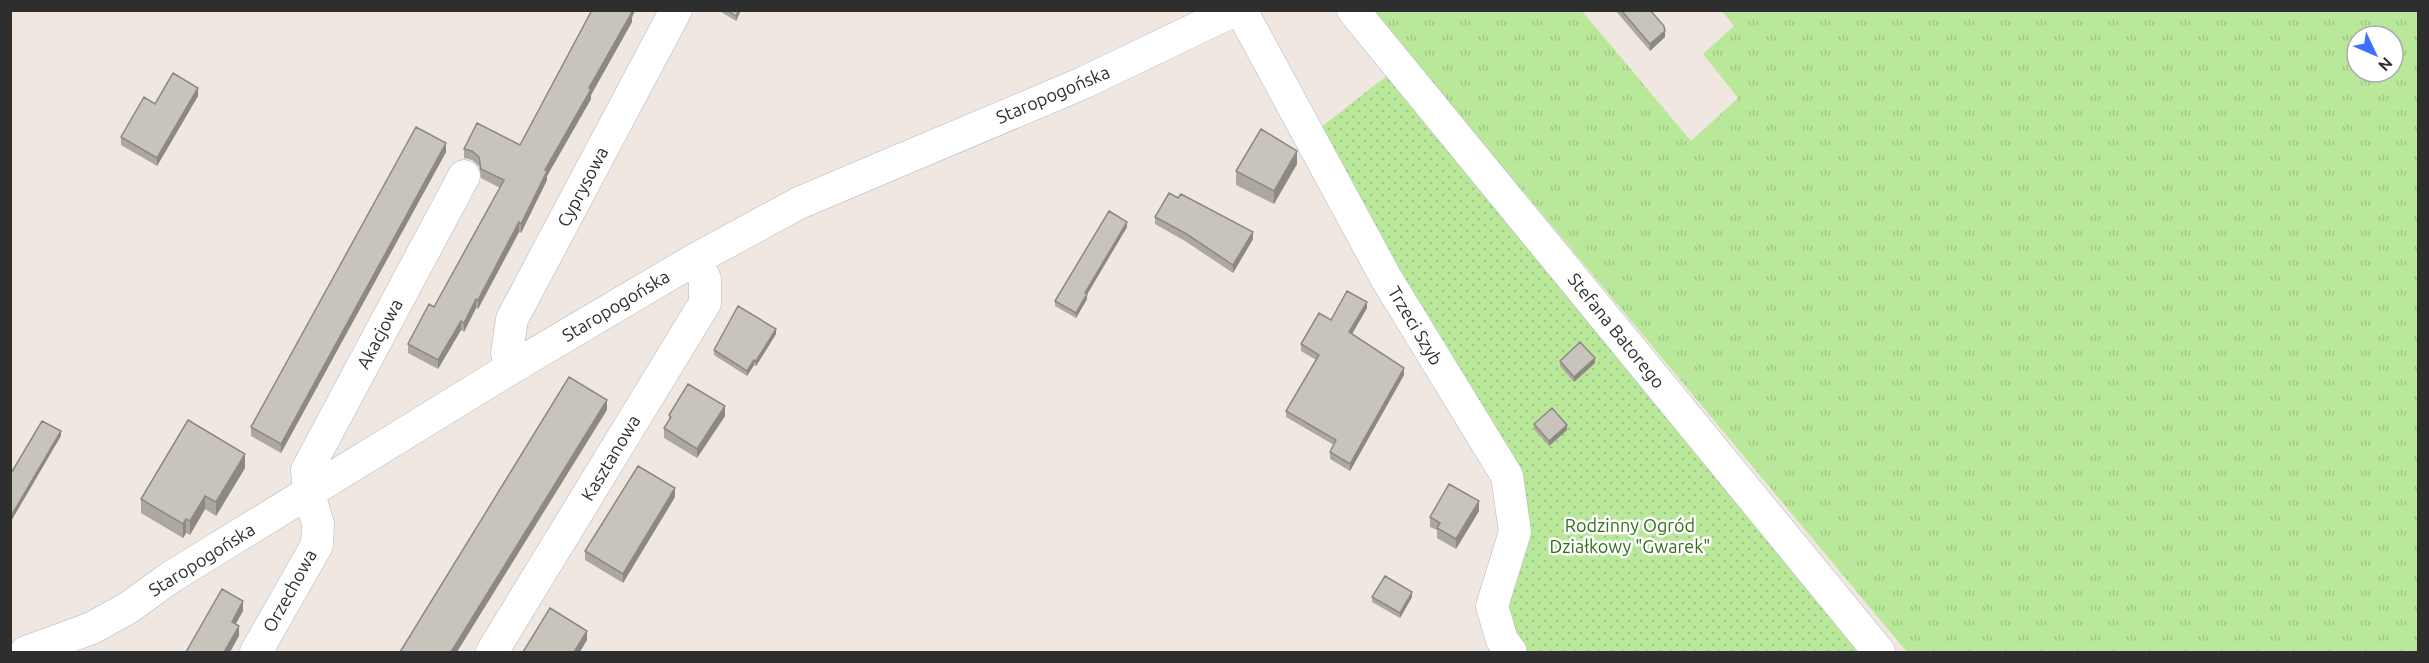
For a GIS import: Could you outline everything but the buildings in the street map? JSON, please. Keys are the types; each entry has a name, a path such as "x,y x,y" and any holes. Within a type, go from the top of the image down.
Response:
{"street":[{"name":"Cyprysowa","path":"511,368 507,353 512,319 676,10"},
{"name":"Staropogońska","path":"26,652 92,628 128,608 171,577 511,368 694,260 799,203 1083,83 1235,10"},
{"name":"Trzeci Szyb","path":"1241,10 1386,278 1507,476 1515,532 1492,606 1502,640 1511,652"},
{"name":"Stefana Batorego","path":"1353,10 1879,652"},
{"name":"Akacjowa","path":"309,494 307,470 464,176"},
{"name":"Kasztanowa","path":"492,652 705,303 705,279 694,260"},
{"name":"Orzechowa","path":"256,652 317,545 318,524 309,494"}],"green space":[{"path":"1373,11 1582,11 1691,141 1738,98 1703,54 1734,26 1722,11 2418,11 2418,652 1907,652"},
{"name":"Rodzinny Ogród Działkowy \"Gwarek\"","path":"1389,74 1877,652 1516,652 1492,620 1507,476 1306,139"}]}
